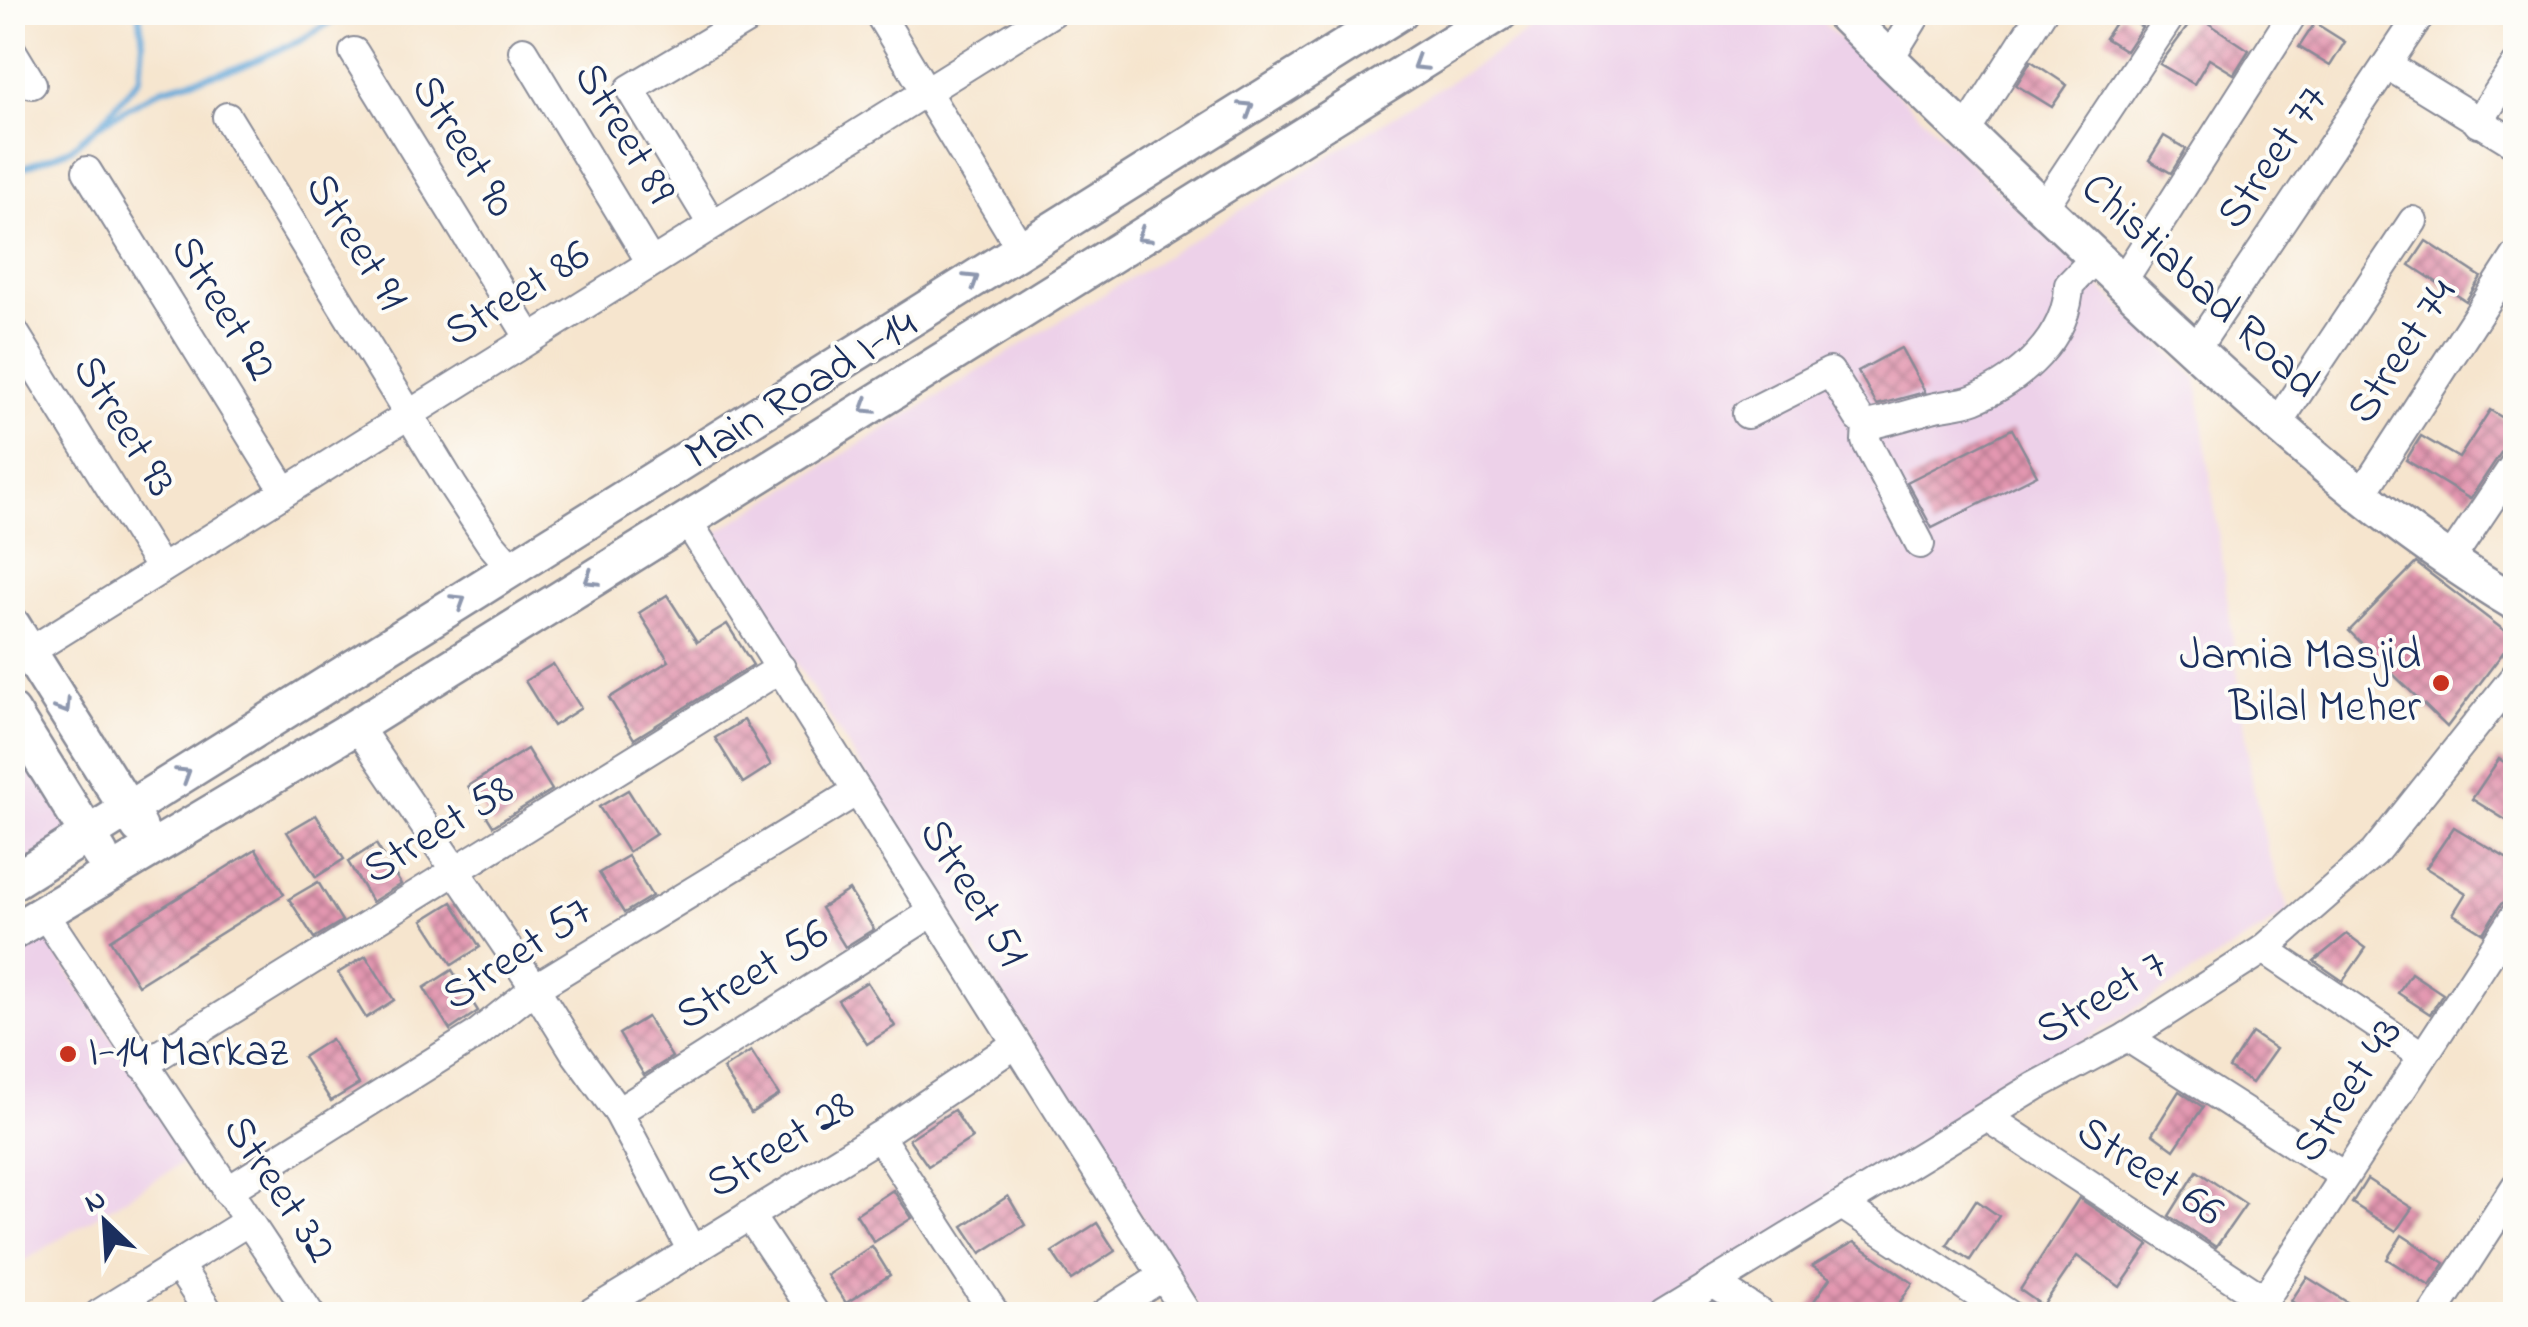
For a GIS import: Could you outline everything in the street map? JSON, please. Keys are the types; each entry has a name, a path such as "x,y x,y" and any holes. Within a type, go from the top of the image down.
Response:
{"main road":[{"name":"Main Road I-14","path":"12,882 1400,12"},
{"name":"Main Road I-14","path":"12,932 357,726 1502,12"},
{"name":"Chistiabad Road","path":"1840,12 2276,426 2448,563 2516,603"},
{"path":"640,488 677,525"},
{"path":"21,638 151,847"},
{"path":"12,712 110,872"}],"street":[{"path":"712,224 630,89 759,12"},
{"path":"878,12 1021,249"},
{"name":"Street 86","path":"21,638 160,570 1053,12"},
{"path":"1888,59 1918,12"},
{"path":"1965,134 2042,12"},
{"path":"2043,208 2173,12"},
{"path":"2122,282 2294,12"},
{"name":"Street 77","path":"2196,350 2422,12"},
{"name":"Street 89","path":"523,51 650,261"},
{"path":"12,52 32,84"},
{"name":"Street 90","path":"354,52 530,337"},
{"path":"2478,123 2516,65"},
{"path":"2389,66 2516,144"},
{"name":"Street 91","path":"227,117 472,516 512,568"},
{"name":"Street 92","path":"87,171 286,491"},
{"path":"2276,426 2413,221"},
{"name":"Street 74","path":"2361,495 2516,256"},
{"path":"1867,425 1970,401 2009,382 2045,348 2069,306 2069,285 2096,258"},
{"name":"Street 93","path":"12,329 160,570"},
{"path":"1747,414 1830,372 1858,418 1867,425"},
{"path":"1867,425 1866,442 1920,544"},
{"path":"2448,563 2516,462"},
{"name":"Street 51","path":"677,525 780,668 1187,1314"},
{"name":"Street 58","path":"143,1066 780,668"},
{"name":"Street 7","path":"1663,1314 1987,1117 2127,1037 2264,949 2374,853 2516,675"},
{"path":"357,726 618,1112 692,1251"},
{"name":"Street 57","path":"227,1190 476,1035 535,988 857,791"},
{"name":"Street 32","path":"44,912 310,1314"},
{"name":"Street 56","path":"618,1112 933,912"},
{"name":"Street 43","path":"2260,1307 2516,914"},
{"path":"2264,949 2423,1056"},
{"path":"2127,1037 2344,1176"},
{"name":"Street 28","path":"589,1314 878,1136 1016,1044"},
{"name":"Street 66","path":"1987,1117 2260,1307"},
{"path":"878,1136 994,1314"},
{"path":"2433,1314 2516,1186"},
{"path":"1842,1206 2008,1314"},
{"path":"749,1215 815,1314"},
{"path":"100,1314 247,1222"},
{"path":"178,1266 210,1314"},
{"path":"1104,1314 1162,1278"},
{"path":"1713,1283 1761,1314"}],"shaded area":[{"path":"1561,13 1813,13 2197,379 2253,787 2268,850 2289,912 1651,1314 1202,1314 715,533"},
{"path":"12,731 75,832 12,871"},
{"name":"I-14 Markaz","path":"43,932 190,1158 13,1268 13,951"}],"building":[{"path":"2121,14 2142,27 2126,51 2105,38"},
{"path":"2196,15 2249,50 2234,74 2209,59 2194,84 2160,64"},
{"path":"2315,23 2345,42 2330,66 2299,47"},
{"path":"2031,61 2067,85 2052,107 2016,85"},
{"path":"2164,136 2186,149 2171,173 2149,160"},
{"path":"2426,241 2481,277 2466,301 2410,265"},
{"path":"1901,348 1925,392 1877,405 1858,371"},
{"path":"2490,410 2516,426 2516,438 2502,451 2470,499 2406,460 2421,436 2459,458"},
{"path":"2012,429 2037,475 1932,528 1907,482"},
{"name":"Jamia Masjid Bilal Meher","path":"2416,563 2514,638 2447,727 2349,631"},
{"path":"667,595 697,642 727,624 753,665 634,739 609,698 669,661 639,613"},
{"path":"553,664 581,708 553,726 525,681"},
{"path":"744,720 771,765 743,783 715,738"},
{"path":"527,749 552,790 493,826 468,786"},
{"path":"2499,759 2516,769 2516,812 2509,822 2472,799"},
{"path":"628,790 656,834 628,852 599,807"},
{"path":"316,815 344,859 316,877 287,832"},
{"path":"2454,827 2516,864 2516,895 2501,904 2483,933 2453,914 2466,893 2426,868"},
{"path":"376,844 401,884 372,902 348,862"},
{"path":"256,849 284,894 138,985 110,940"},
{"path":"628,856 652,896 624,913 599,873"},
{"path":"318,882 342,921 314,938 289,899"},
{"path":"849,890 874,929 845,947 821,908"},
{"path":"452,902 480,947 452,965 423,920"},
{"path":"2347,934 2366,948 2343,981 2314,961"},
{"path":"366,956 394,1000 366,1018 338,973"},
{"path":"452,970 478,1011 450,1030 424,988"},
{"path":"2411,973 2443,994 2430,1014 2398,993"},
{"path":"867,982 895,1026 867,1044 838,1000"},
{"path":"647,1017 672,1057 644,1075 619,1034"},
{"path":"2252,1033 2276,1049 2252,1083 2229,1068"},
{"path":"331,1039 359,1084 331,1101 303,1057"},
{"path":"751,1051 779,1095 751,1113 723,1069"},
{"path":"2179,1091 2203,1107 2174,1150 2152,1134"},
{"path":"954,1110 972,1138 928,1166 909,1139"},
{"path":"2197,1171 2246,1204 2216,1247 2169,1216"},
{"path":"2367,1179 2412,1208 2396,1231 2352,1203"},
{"path":"893,1190 912,1218 874,1242 856,1214"},
{"path":"1008,1196 1025,1225 981,1253 963,1226"},
{"path":"2079,1198 2149,1245 2120,1287 2077,1256 2043,1306 2020,1290"},
{"path":"1976,1200 1999,1216 1970,1260 1947,1245"},
{"path":"1097,1223 1115,1251 1071,1280 1052,1252"},
{"path":"2402,1235 2445,1263 2430,1286 2387,1259"},
{"path":"1854,1242 1913,1283 1892,1314 1881,1314 1868,1306 1863,1314 1805,1314 1830,1278 1812,1266"},
{"path":"872,1246 890,1275 846,1303 827,1275"},
{"path":"2307,1277 2366,1314 2313,1314 2291,1301"}],"waterway":[{"path":"12,172 70,149 100,124 140,77 143,42 139,12"},
{"path":"100,124 161,89 243,66 301,40 347,12"}],"place":[{"name":"Jamia Masjid Bilal Meher","path":"2441,683"},
{"name":"I-14 Markaz","path":"68,1054"}]}
